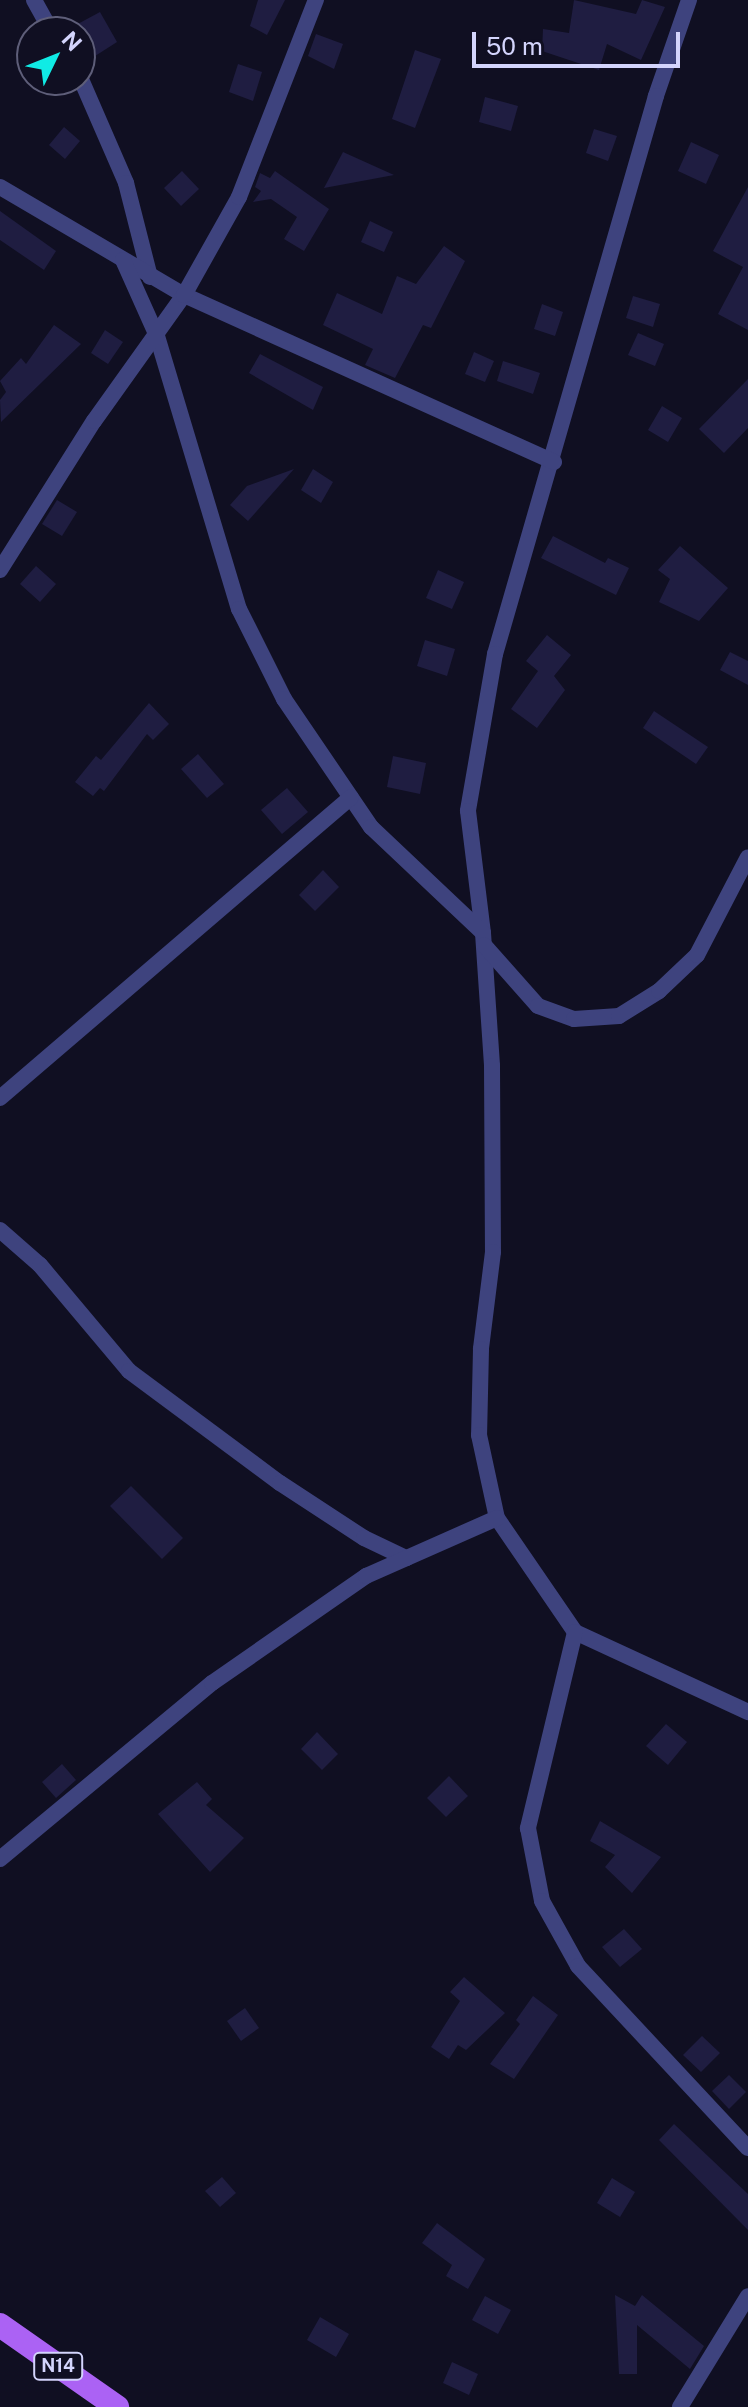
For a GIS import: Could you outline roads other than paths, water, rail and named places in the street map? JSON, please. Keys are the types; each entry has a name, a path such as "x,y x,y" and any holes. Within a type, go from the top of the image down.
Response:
{"main road":[{"name":"N14","path":"0,2325 117,2407"}],"street":[{"path":"0,570 94,421 184,295 239,197 316,0"},
{"path":"689,0 656,96 554,462 495,654 468,811 484,939 492,1066 493,1252 481,1349 479,1435 497,1518 575,1632 748,1712"},
{"path":"88,96 126,183 150,277"},
{"path":"0,187 184,295 554,462"},
{"path":"123,260 157,336 239,609 284,699 371,827 484,939 538,1006 574,1019 619,1016 659,991 697,955 748,857"},
{"path":"0,1098 351,797"},
{"path":"0,1230 50,1275 129,1371 280,1483 364,1538 406,1558"},
{"path":"0,1859 212,1683 366,1576 497,1518"},
{"path":"575,1632 528,1828 542,1901 578,1966 748,2148"},
{"path":"680,2407 748,2296"}]}
